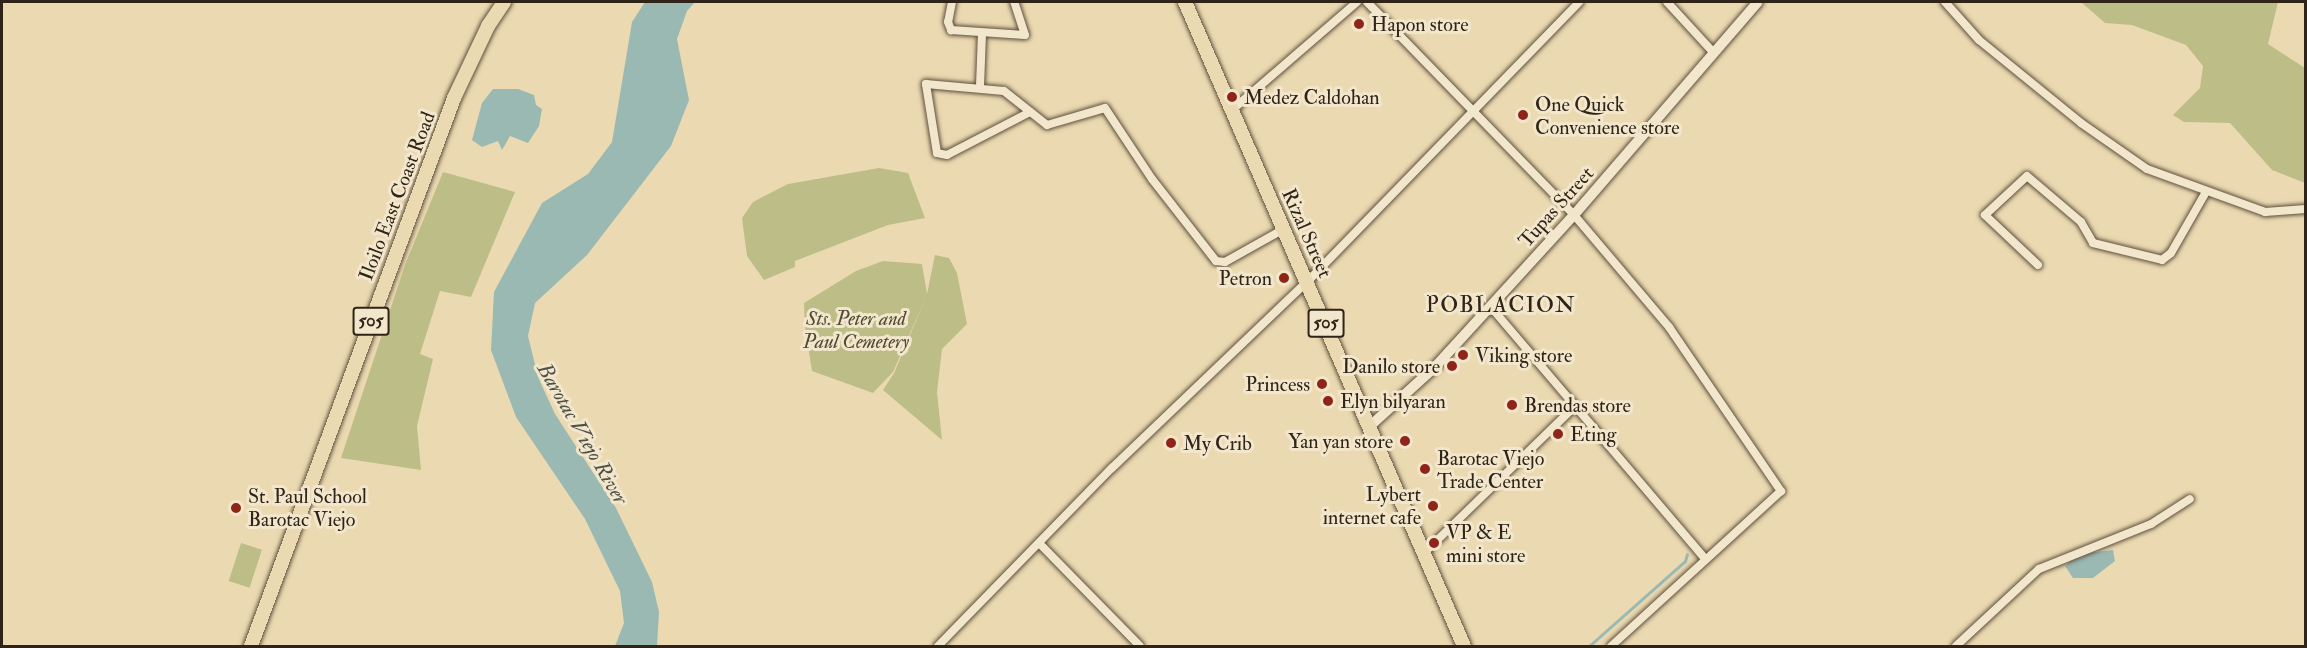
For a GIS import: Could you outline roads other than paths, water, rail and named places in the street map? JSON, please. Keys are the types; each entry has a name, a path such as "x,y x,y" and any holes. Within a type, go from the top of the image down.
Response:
{"main road":[{"name":"Iloilo East Coast Road","path":"251,646 454,98 488,26 504,2"},
{"name":"Rizal Street","path":"1185,2 1308,281 1464,646"}],"street":[{"path":"952,2 948,22 951,30 982,34 1025,35 1014,2"},
{"path":"1232,110 1357,2"},
{"path":"1367,2 1574,215 1669,327 1781,491 1611,646"},
{"path":"938,646 1039,543 1308,281 1471,110 1579,2"},
{"path":"1667,2 1713,52"},
{"name":"Tupas Street","path":"1370,426 1436,366 1574,215 1758,2"},
{"path":"1945,2 1979,40 2081,123 2147,169 2265,212 2306,209"},
{"path":"980,86 982,34"},
{"path":"1030,112 947,155 937,153 926,84 980,86 1004,91 1047,125 1105,108 1152,179 1216,261 1225,262 1284,229"},
{"path":"2038,265 1985,215 2027,176 2081,222 2093,243 2162,260 2171,253 2206,192"},
{"path":"1490,306 1705,559"},
{"path":"1424,553 1575,406"},
{"path":"1956,646 2039,569 2151,524 2190,499"},
{"path":"1039,543 1140,646"}],"water":[{"path":"645,2 695,2 687,11 677,39 689,100 671,146 587,255 535,303 528,336 538,377 555,414 616,508 652,582 659,612 657,646 615,646 624,623 620,591 585,519 516,417 491,350 494,292 542,203 588,174 612,142 632,22"},
{"path":"493,89 518,89 534,95 536,105 542,109 539,126 528,143 510,136 502,150 498,141 482,147 472,140 482,103"},
{"path":"2113,550 2115,561 2093,578 2073,578 2065,566 2079,554"}],"waterway":[{"path":"1589,646 1685,561 1687,554"}],"place":[{"name":"Hapon store","path":"1359,24"},
{"name":"Medez Caldohan","path":"1232,97"},
{"name":"One Quick Convenience store","path":"1523,115"},
{"name":"Petron","path":"1284,278"},
{"name":"Viking store","path":"1463,355"},
{"name":"Danilo store","path":"1452,366"},
{"name":"Princess","path":"1322,384"},
{"name":"Elyn bilyaran","path":"1328,401"},
{"name":"Brendas store","path":"1512,405"},
{"name":"Eting","path":"1558,434"},
{"name":"Yan yan store","path":"1405,441"},
{"name":"My Crib","path":"1171,443"},
{"name":"Barotac Viejo Trade Center","path":"1425,469"},
{"name":"Lybert internet cafe","path":"1433,506"},
{"name":"St. Paul School Barotac Viejo","path":"236,508"},
{"name":"VP & E mini store","path":"1434,543"}],"district":[{"name":"POBLACION","path":"1501,306"}],"park label":[{"name":"Sts. Peter and Paul Cemetery","path":"856,330"}],"water label":[{"name":"Barotac Viejo River","path":"582,434"}]}
